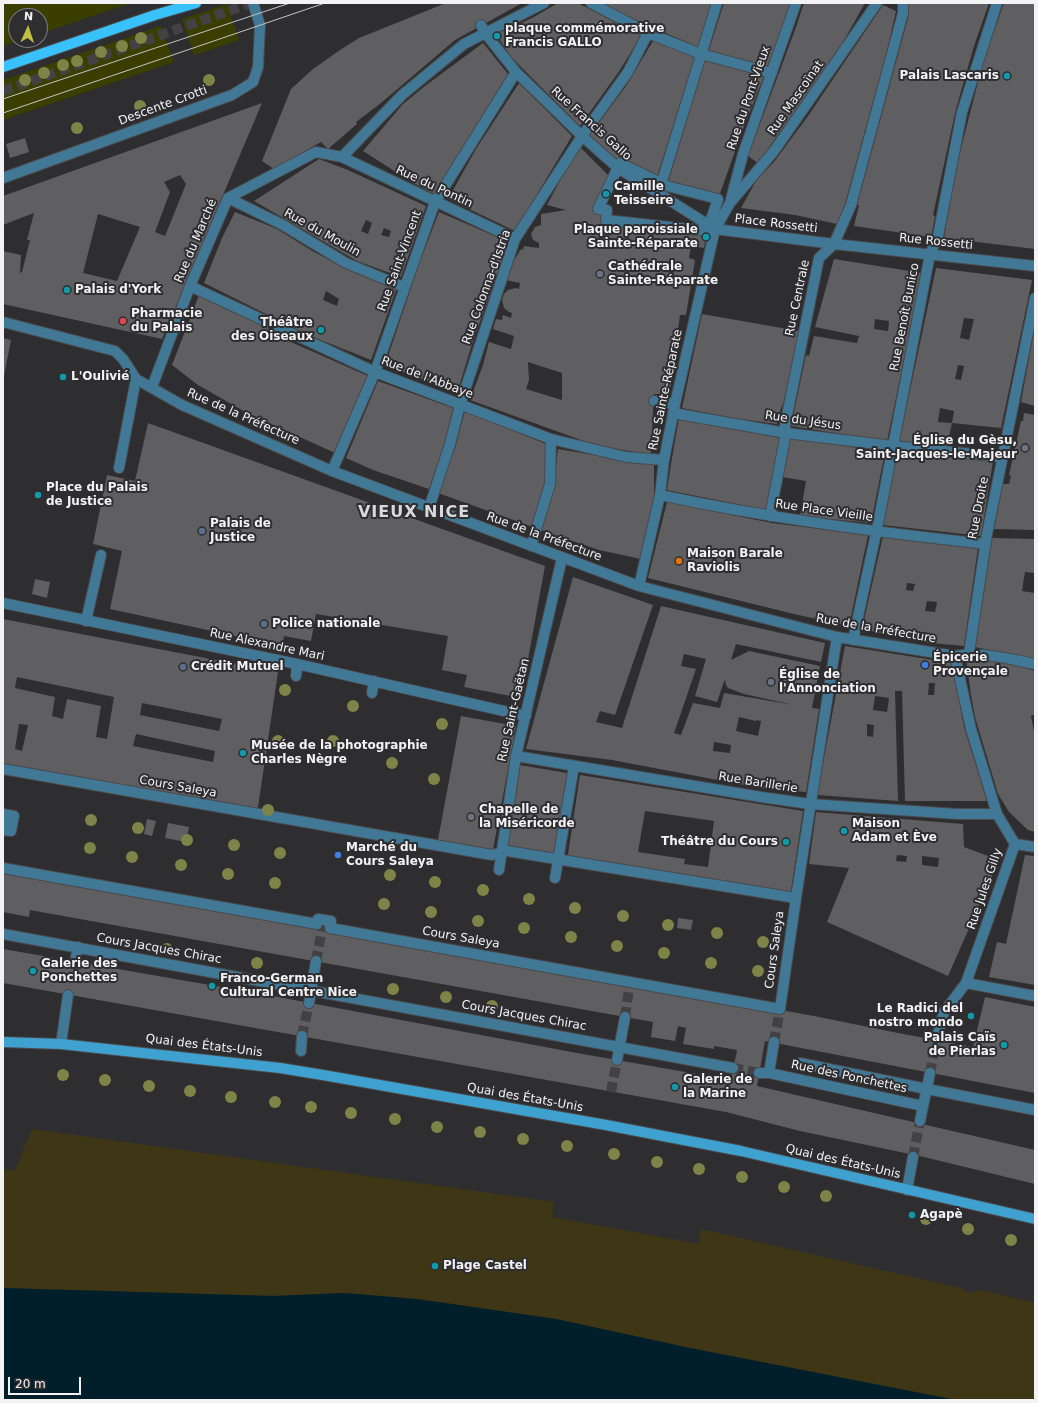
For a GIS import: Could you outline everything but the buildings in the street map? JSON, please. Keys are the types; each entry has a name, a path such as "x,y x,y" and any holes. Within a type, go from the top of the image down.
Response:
{"main road":[{"path":"3,67 155,15 196,3"},
{"name":"Quai des États-Unis","path":"3,1042 61,1044 272,1067 323,1075 606,1125 741,1151 1035,1219"}],"street":[{"name":"Descente Crotti","path":"3,178 232,95 253,82 258,67 260,25 253,3"},
{"path":"342,157 402,95 483,29 544,3"},
{"path":"591,3 648,33 701,54 772,73"},
{"path":"658,193 717,3"},
{"name":"Rue du Pont-Vieux","path":"730,203 743,154 796,3"},
{"name":"Rue Mascoïnat","path":"730,203 774,150 877,3"},
{"name":"Rue Centrale","path":"770,516 786,433 786,425 819,258 834,244 851,205 904,13 903,3"},
{"name":"Rue Benoît Bunico","path":"853,640 893,446 930,254 938,236 962,112 997,3"},
{"name":"Rue Francis Gallo","path":"483,29 516,72 582,136 618,168 712,227"},
{"name":"Rue Colonna-d'Istria","path":"429,508 450,444 460,404 515,239 582,136 628,72 648,33"},
{"name":"Rue Saint-Vincent","path":"332,471 375,372 435,202 516,72"},
{"name":"Rue du Marché","path":"152,387 190,286 228,198 316,152 342,157"},
{"name":"Rue du Pontin","path":"342,157 515,239"},
{"path":"620,164 667,186 718,199 712,227 707,231 606,220 607,210 598,209 618,168 620,164"},
{"name":"Rue du Moulin","path":"228,198 283,225 346,262 404,287"},
{"name":"Rue Sainte-Réparate","path":"639,586 660,495 664,460 712,227 730,203"},
{"name":"Place Rossetti","path":"712,227 834,244"},
{"name":"Rue Rossetti","path":"834,244 1035,266"},
{"name":"Rue de l'Abbaye","path":"190,286 375,372 551,439 626,457 664,460"},
{"name":"Rue Droite","path":"969,653 986,544 1035,298"},
{"path":"6,323 114,351 123,359 136,379 119,468"},
{"name":"Rue de la Préfecture","path":"136,379 182,405 332,471 639,586 837,637 955,656 969,653"},
{"name":"Rue du Jésus","path":"654,401 674,409 786,433 1003,457"},
{"path":"531,546 550,484 551,439"},
{"name":"Rue Place Vieille","path":"660,495 770,516 876,531 986,544"},
{"path":"86,621 102,555"},
{"name":"Rue Saint-Gaëtan","path":"499,870 516,756 562,558"},
{"name":"Rue Alexandre Mari","path":"3,603 374,681 452,704 526,716"},
{"path":"796,898 837,637"},
{"path":"969,653 1035,664"},
{"name":"Rue Jules Gilly","path":"936,1040 944,1012 966,983 1015,844 998,814 971,728 955,656"},
{"path":"296,676 297,664"},
{"path":"372,693 374,681"},
{"name":"Rue Barillerie","path":"516,756 810,804 957,814 998,814"},
{"path":"556,878 574,766"},
{"name":"Cours Saleya","path":"3,769 492,855 507,851 796,898 780,1009 330,928 331,921 318,919 317,924 3,868"},
{"path":"1015,844 1035,847"},
{"name":"Cours Jacques Chirac","path":"3,934 733,1068"},
{"path":"75,962 78,947"},
{"path":"309,1003 316,961"},
{"path":"966,983 1035,996"},
{"path":"61,1044 68,995"},
{"path":"617,1060 625,1017"},
{"path":"300,1051 302,1036"},
{"name":"Rue des Ponchettes","path":"774,1042 764,1073 923,1106"},
{"path":"800,1063 1035,1110"},
{"path":"920,1121 930,1073"},
{"path":"907,1190 913,1157"}],"shaded area":[{"path":"3,3 131,3 48,31 48,8 8,8 8,44 3,46"},
{"path":"227,4 239,40 194,55 182,19"},
{"path":"161,26 174,62 3,120 3,80"}],"sand":[{"name":"Plage Castel","path":"32,1129 554,1202 552,1217 699,1244 701,1229 961,1288 969,1293 981,1290 1035,1303 1035,1400 956,1400 690,1348 556,1319 417,1299 344,1293 273,1296 3,1288 3,1170 15,1170"}],"water":[{"path":"3,1288 273,1296 344,1293 417,1299 556,1319 690,1348 956,1400 3,1400"}],"tunnel":[{"path":"3,91 251,3"},
{"path":"316,961 324,920"},
{"path":"625,1017 630,982"},
{"path":"302,1036 309,1003"},
{"path":"774,1042 780,1009"},
{"path":"930,1073 936,1041"},
{"path":"611,1092 617,1060"},
{"path":"733,1068 759,1073"},
{"path":"913,1157 920,1121"}],"tram line":[{"path":"3,99 290,3"},
{"path":"3,113 325,3"}],"place":[{"name":"plaque commémorative Francis GALLO","path":"497,36"},
{"name":"Palais Lascaris","path":"1007,76"},
{"name":"Camille Teisseire","path":"606,194"},
{"name":"Plaque paroissiale Sainte-Réparate","path":"706,237"},
{"name":"Cathédrale Sainte-Réparate","path":"600,274"},
{"name":"Palais d'York","path":"67,290"},
{"name":"Pharmacie du Palais","path":"123,321"},
{"name":"Théâtre des Oiseaux","path":"321,330"},
{"name":"L'Oulivié","path":"63,377"},
{"name":"Église du Gèsu, Saint-Jacques-le-Majeur","path":"1025,448"},
{"name":"Place du Palais de Justice","path":"38,495"},
{"name":"Palais de Justice","path":"202,531"},
{"name":"Maison Barale Raviolis","path":"679,561"},
{"name":"Police nationale","path":"264,624"},
{"name":"Épicerie Provençale","path":"925,665"},
{"name":"Crédit Mutuel","path":"183,667"},
{"name":"Église de l'Annonciation","path":"771,682"},
{"name":"Musée de la photographie Charles Nègre","path":"243,753"},
{"name":"Chapelle de la Miséricorde","path":"471,817"},
{"name":"Maison Adam et Ève","path":"844,831"},
{"name":"Théâtre du Cours","path":"786,842"},
{"name":"Marché du Cours Saleya","path":"338,855"},
{"name":"Galerie des Ponchettes","path":"33,971"},
{"name":"Franco-German Cultural Centre Nice","path":"212,986"},
{"name":"Le Radici del nostro mondo","path":"971,1016"},
{"name":"Palais Caïs de Pierlas","path":"1004,1045"},
{"name":"Galerie de la Marine","path":"675,1087"},
{"name":"Agapè","path":"912,1215"},
{"name":"Plage Castel","path":"435,1266"}],"district":[{"name":"VIEUX NICE","path":"414,513"}]}
